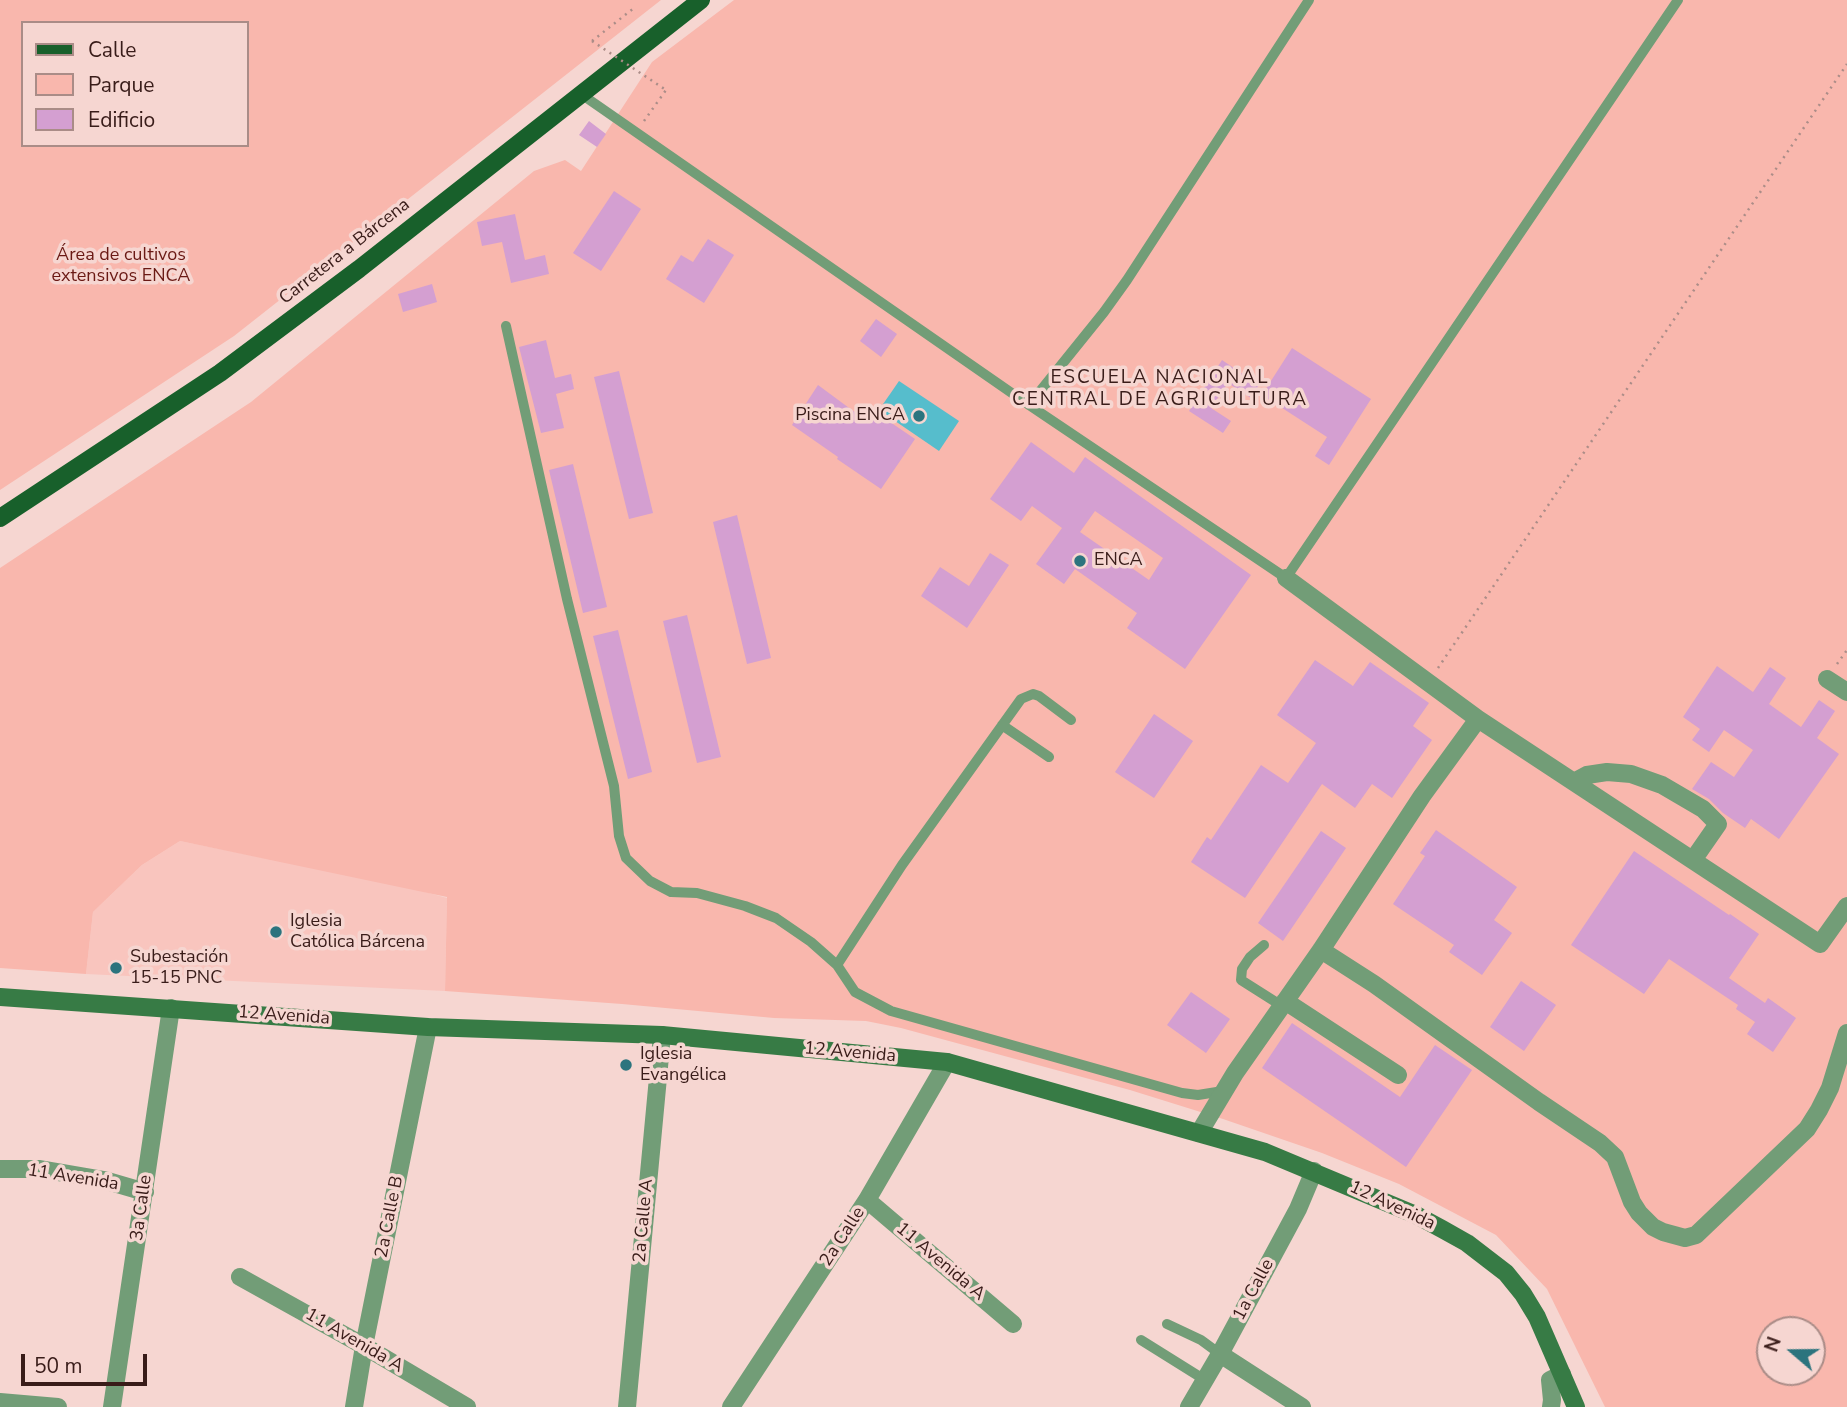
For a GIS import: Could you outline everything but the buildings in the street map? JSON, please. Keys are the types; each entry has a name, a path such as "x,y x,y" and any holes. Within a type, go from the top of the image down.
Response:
{"main road":[{"name":"Carretera a Bárcena","path":"0,518 220,373 359,269 701,0"},
{"name":"12 Avenida","path":"0,997 428,1027 662,1035 947,1062 1265,1152 1416,1215 1467,1244 1506,1273 1523,1294 1536,1317 1576,1407"}],"street":[{"path":"1286,578 1478,719 1820,944 1847,906"},
{"path":"1826,679 1847,692"},
{"path":"1199,1133 1224,1090 1321,950 1422,796 1478,719"},
{"path":"1574,782 1587,775 1607,772 1631,774 1662,785 1703,809 1718,824 1693,860"},
{"path":"1321,950 1374,984 1600,1143 1615,1157 1632,1202 1639,1213 1662,1232 1685,1238 1696,1235 1807,1129 1830,1088 1847,1033"},
{"path":"1283,1004 1398,1075"},
{"name":"3a Calle","path":"112,1407 171,1008"},
{"name":"2a Calle B","path":"354,1407 428,1027"},
{"name":"2a Calle A","path":"627,1407 662,1035"},
{"name":"2a Calle","path":"731,1407 867,1200 947,1062"},
{"name":"11 Avenida","path":"0,1169 40,1168 104,1180 145,1192"},
{"name":"1a Calle","path":"1189,1407 1297,1209 1314,1171"},
{"name":"11 Avenida A","path":"867,1200 1013,1324"},
{"name":"11 Avenida A","path":"240,1277 467,1407"},
{"path":"1220,1354 1302,1407"},
{"path":"1551,1407 1550,1380 1562,1374"},
{"path":"0,1402 58,1407"}],"lane":[{"path":"1029,405 1127,280 1309,0"},
{"path":"582,94 1029,405 1286,578 1678,0"},
{"path":"506,326 567,599 614,786 619,836 626,858 650,881 671,892 697,893 776,918 811,942 837,965 855,992 891,1012 1182,1093 1198,1095 1224,1090"},
{"path":"837,965 902,865 1021,698 1033,694 1071,720"},
{"path":"1002,725 1049,757"},
{"path":"1264,945 1250,957 1242,969 1241,980 1283,1004"},
{"path":"1167,1324 1201,1340 1220,1354"},
{"path":"1141,1340 1205,1380"}],"path":[{"path":"634,8 592,41 666,90 636,132"},
{"path":"1429,682 1847,64"}],"shaded area":[{"path":"180,841 404,886 447,898 445,991 86,974 93,912 142,865"}],"green space":[{"name":"Área de cultivos extensivos ENCA","path":"0,0 661,0 234,336 0,490"},
{"path":"734,0 1847,0 1847,1407 1605,1407 1547,1289 1496,1235 1399,1184 1322,1153 1130,1090 866,1021 774,1018 445,991 447,897 180,841 142,865 93,912 86,974 0,968 0,568 251,402 534,171 565,160 581,171 652,62"}],"water":[{"name":"Piscina ENCA","path":"899,381 959,421 939,451 879,410"}],"place":[{"name":"Piscina ENCA","path":"919,416"},
{"name":"ENCA","path":"1080,561"},
{"name":"Iglesia Católica Bárcena","path":"276,932"},
{"name":"Subestación 15-15 PNC","path":"116,968"},
{"name":"Iglesia Evangélica","path":"626,1065"}],"district":[{"name":"ESCUELA NACIONAL CENTRAL DE AGRICULTURA","path":"1160,389"}]}
